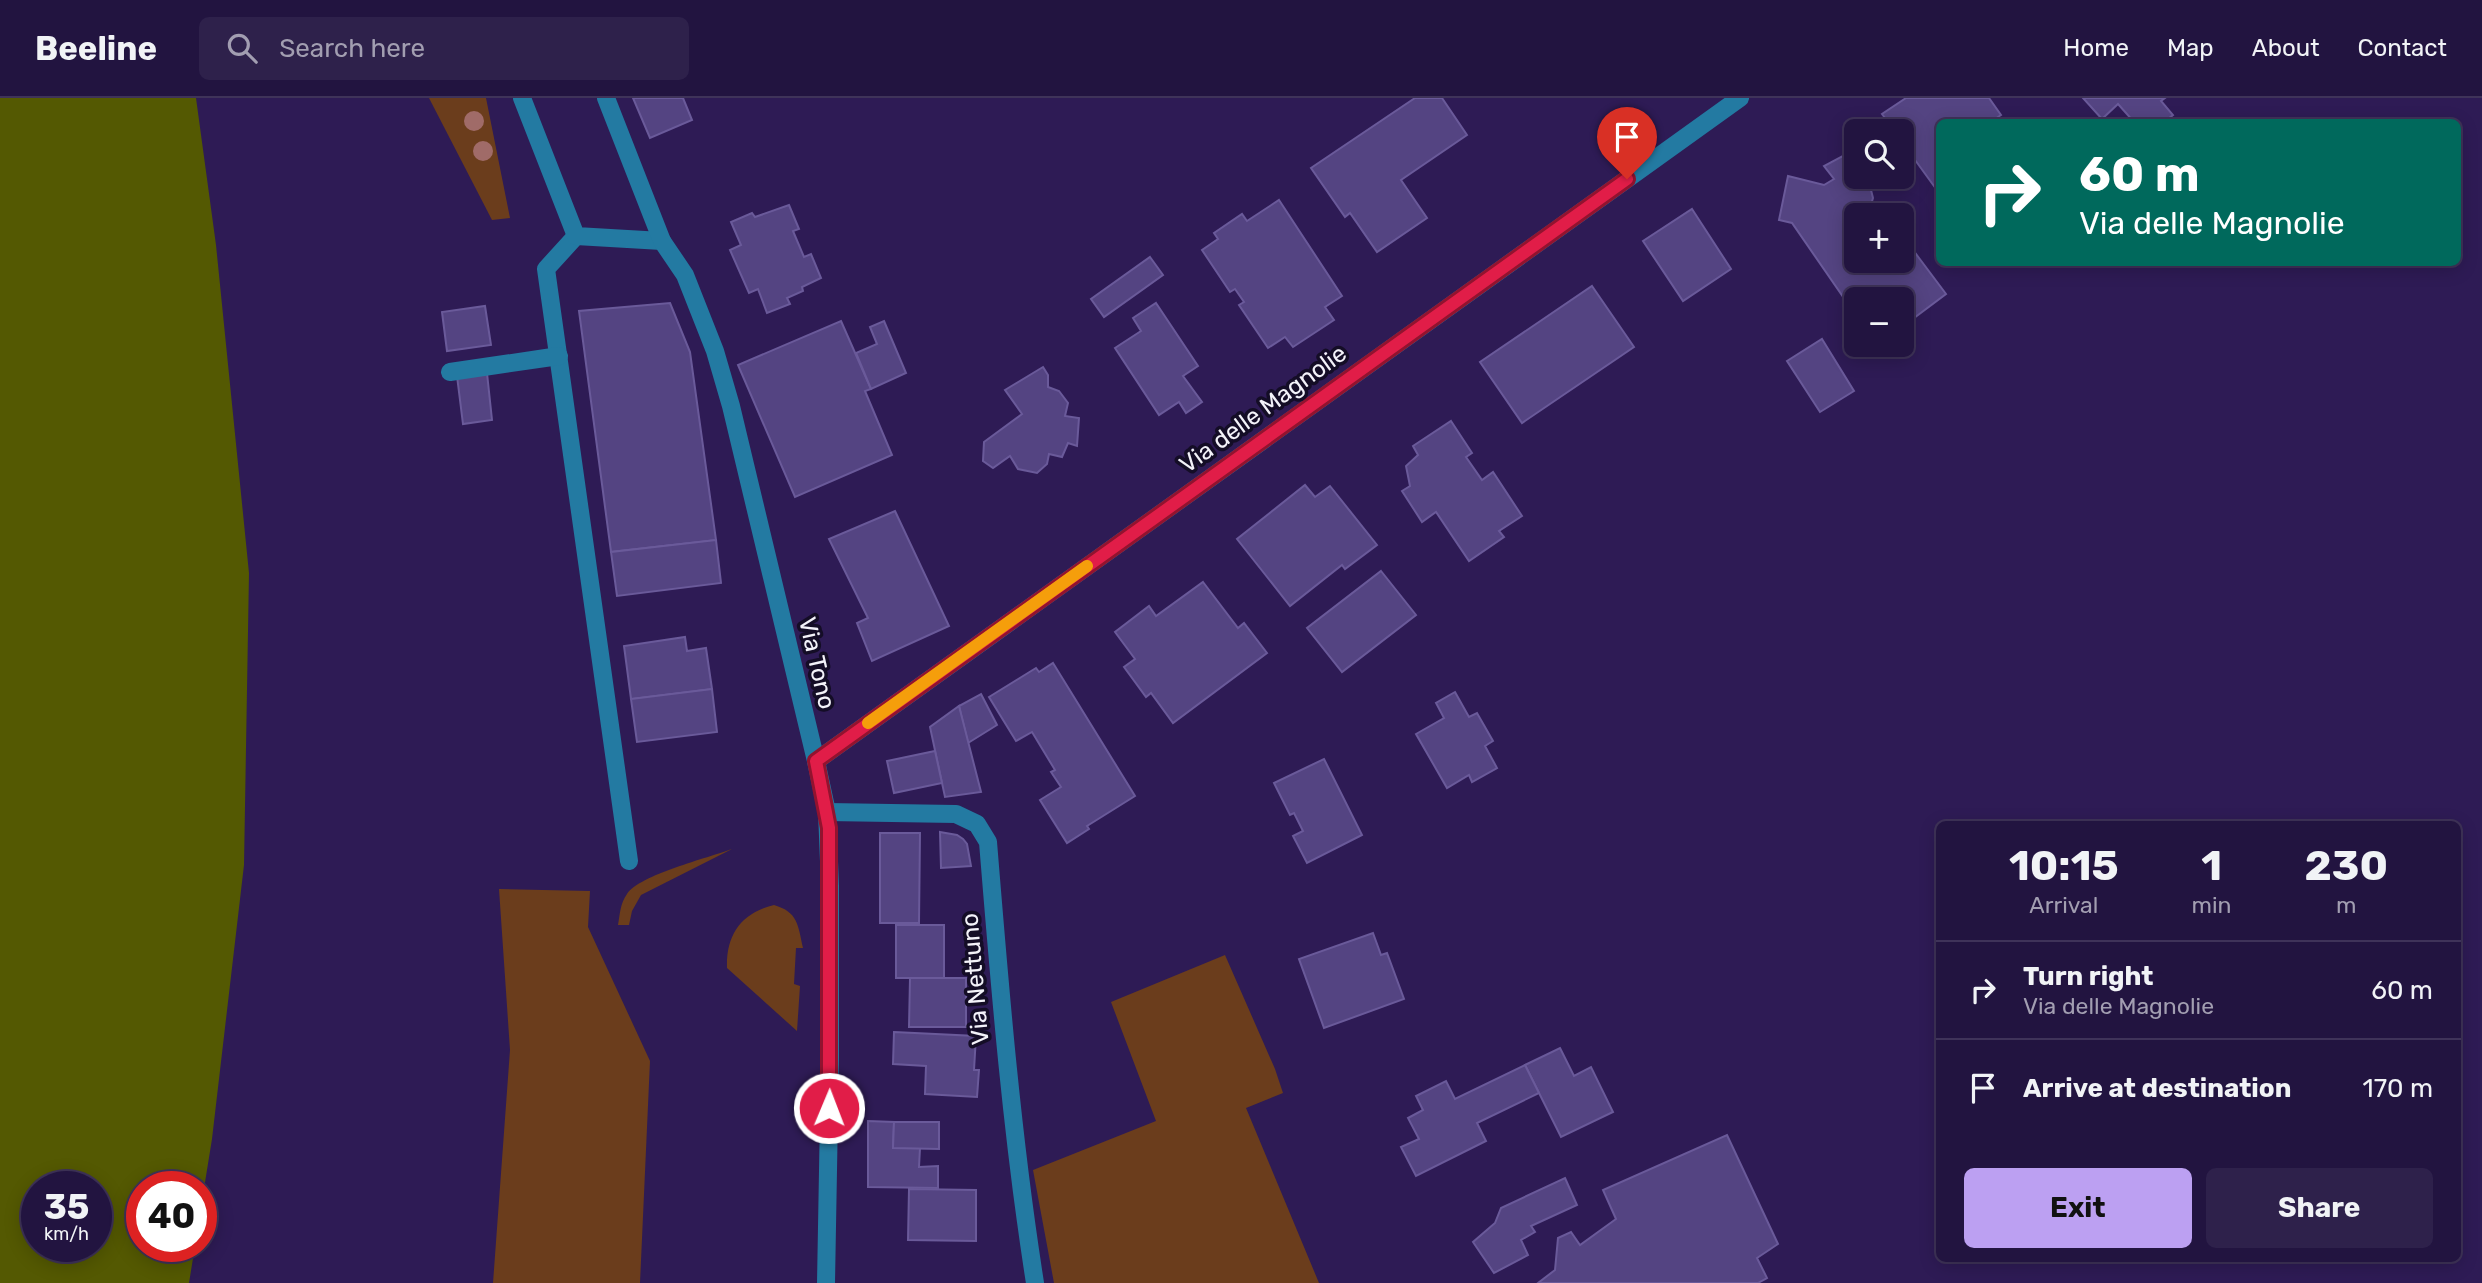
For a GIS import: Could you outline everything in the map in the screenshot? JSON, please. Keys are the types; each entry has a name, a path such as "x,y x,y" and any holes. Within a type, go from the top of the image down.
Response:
{"street":[{"path":"522,98 576,236"},
{"name":"Via Tono","path":"606,98 662,241 685,275 715,351 731,405 827,812 830,1058 826,1283"},
{"name":"Via delle Magnolie","path":"816,761 1740,98"},
{"path":"576,236 662,241"},
{"path":"576,236 546,269 629,861"},
{"path":"450,372 559,356"},
{"name":"Via Nettuno","path":"827,812 956,814 977,824 988,842 1002,1020 1024,1216 1035,1283"}],"shaded area":[{"path":"0,98 196,98 216,245 249,573 244,865 207,1171 126,1171 126,1262 192,1262 189,1283 0,1283"},
{"path":"429,98 486,98 510,218 492,220"},
{"path":"732,849 641,895 632,911 629,925 618,925 623,902 634,887 659,874"},
{"path":"499,889 590,891 588,927 650,1061 640,1283 493,1283 510,1050"},
{"path":"774,905 788,911 796,921 803,948 796,948 794,984 800,986 797,1031 727,968 729,945 738,927 753,914"},
{"path":"1225,955 1283,1093 1246,1108 1319,1283 1054,1283 1033,1170 1156,1121 1111,1002"}],"building":[{"path":"633,98 683,98 692,120 650,138"},
{"path":"1415,98 1442,98 1467,135 1401,180 1427,218 1377,252 1350,213 1345,217 1311,168"},
{"path":"1906,98 1989,98 2001,115 1995,119 1936,119 1936,189 1914,159 1914,119 1886,119 1882,114"},
{"path":"2083,98 2165,98 2161,101 2173,115 2168,119 2131,119 2118,104 2102,119"},
{"path":"1844,155 1844,189 1871,189 1873,198 1872,203 1844,203 1844,273 1914,273 1916,254 1946,294 1914,318 1914,287 1844,287 1844,298 1792,223 1779,220 1788,176 1824,185 1834,179 1824,166"},
{"path":"1279,200 1342,296 1325,307 1334,320 1293,347 1285,337 1268,348 1239,305 1244,302 1235,289 1230,292 1202,250 1218,239 1214,233 1242,214 1247,221"},
{"path":"789,205 799,229 793,231 804,257 811,254 821,278 787,298 790,304 767,313 758,289 749,293 730,250 741,245 731,222 752,213 755,217"},
{"path":"1692,209 1731,269 1683,301 1643,241"},
{"path":"1150,257 1163,275 1104,317 1091,299"},
{"path":"1592,286 1634,347 1522,423 1480,362"},
{"path":"670,303 690,352 716,540 611,552 579,311"},
{"path":"1156,303 1198,366 1183,376 1202,402 1186,413 1179,402 1159,415 1115,348 1141,331 1133,318"},
{"path":"485,306 491,345 447,351 442,312"},
{"path":"841,321 871,389 865,391 892,455 795,497 738,365"},
{"path":"884,321 906,373 871,389 856,353 877,344 870,327"},
{"path":"1822,339 1854,391 1820,412 1787,361"},
{"path":"1043,367 1048,375 1048,387 1059,391 1068,403 1065,416 1079,418 1077,446 1068,443 1062,457 1049,454 1047,464 1037,473 1018,469 1010,456 993,468 983,461 984,442 1022,414 1005,390"},
{"path":"487,373 492,420 463,424 457,376"},
{"path":"1451,421 1472,453 1466,457 1482,480 1493,472 1522,516 1499,531 1504,537 1469,561 1436,512 1422,522 1402,491 1410,486 1406,466 1418,455 1413,446"},
{"path":"1305,485 1315,497 1330,486 1377,545 1345,569 1342,565 1290,606 1237,539"},
{"path":"895,511 949,626 872,661 857,623 868,618 829,539"},
{"path":"716,540 721,583 617,596 611,552"},
{"path":"1381,571 1416,615 1342,672 1307,628"},
{"path":"1203,582 1238,628 1244,623 1267,653 1173,723 1151,693 1146,697 1124,667 1135,659 1115,632 1149,606 1156,616"},
{"path":"685,637 687,651 706,648 712,689 631,699 624,646"},
{"path":"1053,663 1135,796 1087,826 1089,829 1067,843 1040,800 1061,787 1051,772 1055,770 1032,732 1016,741 989,697 1036,668 1039,672"},
{"path":"712,689 717,732 637,742 631,699"},
{"path":"1455,692 1469,717 1477,713 1493,741 1485,746 1497,768 1472,782 1469,775 1447,788 1416,734 1444,718 1436,703"},
{"path":"981,694 997,725 968,743 959,706"},
{"path":"959,706 981,792 945,797 930,727"},
{"path":"935,751 942,783 894,793 887,761"},
{"path":"1324,759 1362,835 1307,863 1293,836 1303,831 1294,813 1290,815 1274,783"},
{"path":"940,832 963,839 967,844 971,866 941,868"},
{"path":"880,833 920,833 919,923 880,923"},
{"path":"896,925 944,925 944,978 896,978"},
{"path":"1373,933 1381,955 1387,953 1404,999 1324,1028 1299,959"},
{"path":"910,978 966,978 966,1027 909,1027"},
{"path":"894,1032 976,1036 974,1070 979,1070 977,1097 925,1094 926,1066 893,1064"},
{"path":"1560,1048 1574,1076 1591,1067 1613,1112 1561,1137 1525,1065"},
{"path":"1525,1065 1539,1093 1477,1123 1486,1141 1416,1176 1401,1147 1419,1139 1408,1118 1423,1110 1416,1096 1446,1081 1455,1099"},
{"path":"868,1121 894,1122 893,1148 920,1148 919,1167 938,1166 938,1188 868,1187"},
{"path":"894,1122 939,1122 939,1149 893,1148"},
{"path":"1727,1135 1778,1244 1757,1258 1767,1278 1758,1283 1538,1283 1555,1270 1558,1238 1571,1232 1580,1245 1616,1219 1603,1190"},
{"path":"1565,1178 1577,1205 1531,1226 1535,1232 1521,1240 1528,1255 1494,1273 1473,1242 1495,1223 1501,1208"},
{"path":"909,1189 976,1190 976,1241 908,1240"}],"slow traffic":[{"path":"868,723 1087,566"}],"route":[{"path":"829,1108 829,828 816,761 1627,179"}]}
